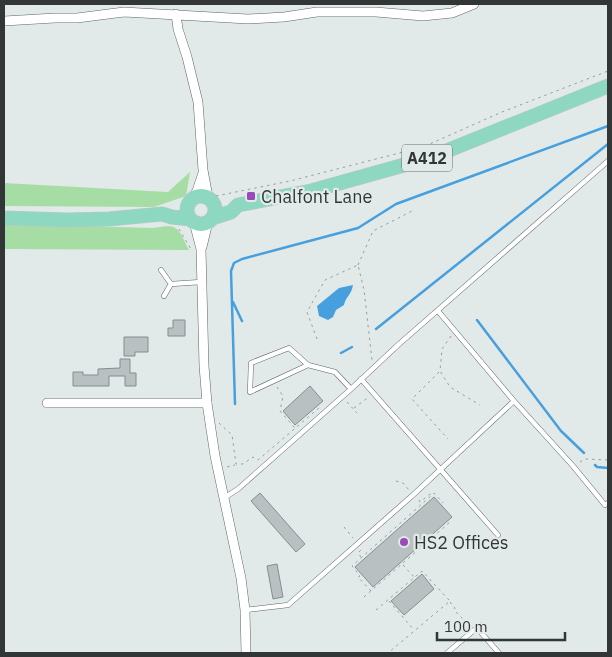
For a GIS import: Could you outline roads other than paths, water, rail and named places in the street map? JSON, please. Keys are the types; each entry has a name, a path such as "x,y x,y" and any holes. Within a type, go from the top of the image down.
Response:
{"main road":[{"name":"A412","path":"210,199 238,205 311,192 429,158 608,86"},
{"path":"4,218 108,219 162,214 201,220 215,209 210,199 203,196 171,208 162,214"},
{"path":"190,200 187,210 201,220"},
{"name":"A412","path":"201,220 231,212 238,205"}],"street":[{"path":"4,21 82,18 124,12 248,19 284,17 317,8 423,16 452,13 474,4"},
{"path":"176,14 178,29 198,102 203,170 210,199"},
{"path":"190,200 197,191 203,170"},
{"path":"201,220 201,282 207,403 241,578 245,610 246,653"},
{"path":"201,220 201,249"},
{"path":"47,403 207,403"}],"lane":[{"path":"224,498 238,489 362,380 398,345 608,161"},
{"path":"161,270 171,284"},
{"path":"171,284 201,282"},
{"path":"164,296 171,284"},
{"path":"438,311 605,505 608,503"},
{"path":"308,365 250,392 251,363 289,348 308,365 334,372 351,389"},
{"path":"362,380 498,535"},
{"path":"245,610 288,605 441,470 514,401"},
{"path":"447,653 477,628 499,653"}],"water":[{"path":"353,285 344,305 336,310 333,317 328,320 319,316 317,306 339,288"}],"waterway":[{"path":"235,404 231,271 234,263 242,259 358,228 396,204 608,126"},
{"path":"376,329 608,144"},
{"path":"233,302 242,321"},
{"path":"477,320 561,431 584,453"},
{"path":"341,353 352,347"},
{"path":"595,465 608,468"}],"place":[{"name":"Chalfont Lane","path":"251,196"},
{"name":"HS2 Offices","path":"404,542"}]}
